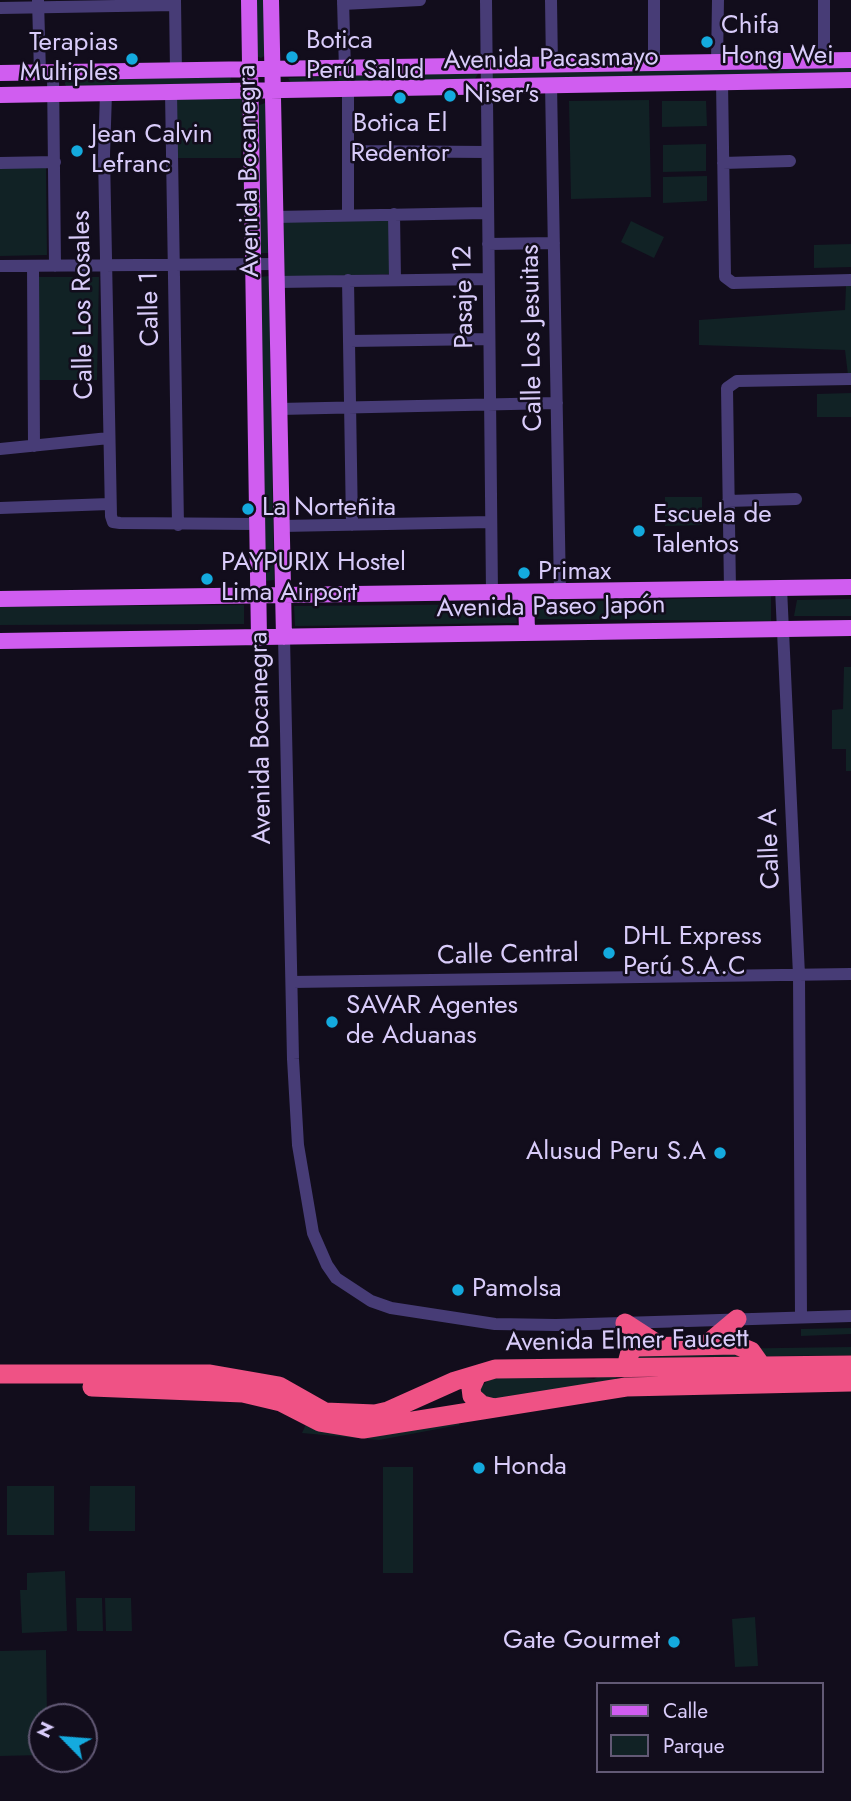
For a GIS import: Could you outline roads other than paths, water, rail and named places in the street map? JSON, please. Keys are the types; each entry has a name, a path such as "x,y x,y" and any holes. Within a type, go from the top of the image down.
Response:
{"highway":[{"path":"706,1345 737,1319"},
{"path":"625,1323 659,1345"},
{"path":"626,1367 630,1352 636,1347 736,1345 751,1351 767,1375"},
{"name":"Avenida Elmer Faucett","path":"0,1386 243,1392 281,1402 320,1422 353,1428 626,1387 851,1365"},
{"name":"Avenida Elmer Faucett","path":"0,1374 210,1374 274,1385 314,1408 347,1414 388,1411 455,1381 495,1369 626,1367 851,1382"},
{"path":"477,1375 471,1388 472,1396 482,1405 495,1408"}],"main road":[{"name":"Avenida Bocanegra","path":"250,0 259,638"},
{"name":"Avenida Bocanegra","path":"271,0 284,637"},
{"name":"Avenida Pacasmayo","path":"0,73 251,72 851,60"},
{"path":"622,65 623,83"},
{"path":"32,94 42,73"},
{"name":"Avenida Pacasmayo","path":"0,95 851,79"},
{"name":"Avenida Paseo Japón","path":"0,599 851,587"},
{"path":"526,592 527,633"},
{"name":"Avenida Paseo Japón","path":"0,641 851,628"}],"street":[{"path":"345,70 343,2 420,0"},
{"name":"Pasaje 12","path":"486,0 486,213 492,593"},
{"path":"551,0 552,66"},
{"path":"654,0 654,64"},
{"path":"717,63 718,0"},
{"path":"824,0 824,61"},
{"path":"0,8 38,4 175,3 176,72"},
{"path":"38,4 42,73 54,94 55,266"},
{"path":"722,82 725,277 728,281 851,281"},
{"name":"Calle Los Jesuitas","path":"551,84 560,592"},
{"path":"348,88 348,213"},
{"name":"Calle 1","path":"171,92 178,525"},
{"name":"Calle Los Rosales","path":"106,93 110,510"},
{"path":"348,151 486,152"},
{"path":"723,163 790,161"},
{"path":"0,163 55,162"},
{"path":"275,217 348,213 486,213"},
{"path":"394,214 395,280"},
{"path":"488,244 554,243"},
{"path":"0,266 276,264"},
{"path":"33,266 34,446"},
{"path":"276,282 488,279"},
{"path":"348,280 352,525"},
{"path":"349,341 489,339"},
{"path":"730,590 726,394 730,386 737,381 851,379"},
{"path":"279,409 557,403"},
{"path":"0,449 109,438"},
{"path":"728,500 796,499"},
{"path":"0,508 110,510 113,522 120,523 257,524"},
{"path":"282,526 491,522"},
{"name":"Calle A","path":"781,588 799,975 802,1317"},
{"name":"Avenida Bocanegra","path":"284,637 298,1145 313,1233 327,1265 336,1278 371,1301 391,1308"},
{"name":"Calle Central","path":"292,982 851,974"},
{"name":"Avenida Elmer Faucett","path":"391,1308 495,1324 851,1316"}],"place":[{"name":"Chifa Hong Wei","path":"707,42"},
{"name":"Botica Perú Salud","path":"292,57"},
{"name":"Terapias Multiples","path":"132,59"},
{"name":"Niser's","path":"450,96"},
{"name":"Botica El Redentor","path":"400,98"},
{"name":"Jean Calvin Lefranc","path":"77,151"},
{"name":"La Norteñita","path":"248,509"},
{"name":"Escuela de Talentos","path":"639,531"},
{"name":"Primax","path":"524,573"},
{"name":"PAYPURIX Hostel Lima Airport","path":"207,579"},
{"name":"DHL Express Perú S.A.C","path":"609,953"},
{"name":"SAVAR Agentes de Aduanas","path":"332,1022"},
{"name":"Alusud Peru S.A","path":"720,1153"},
{"name":"Pamolsa","path":"458,1290"},
{"name":"Honda","path":"479,1468"},
{"name":"Gate Gourmet","path":"674,1642"}]}
